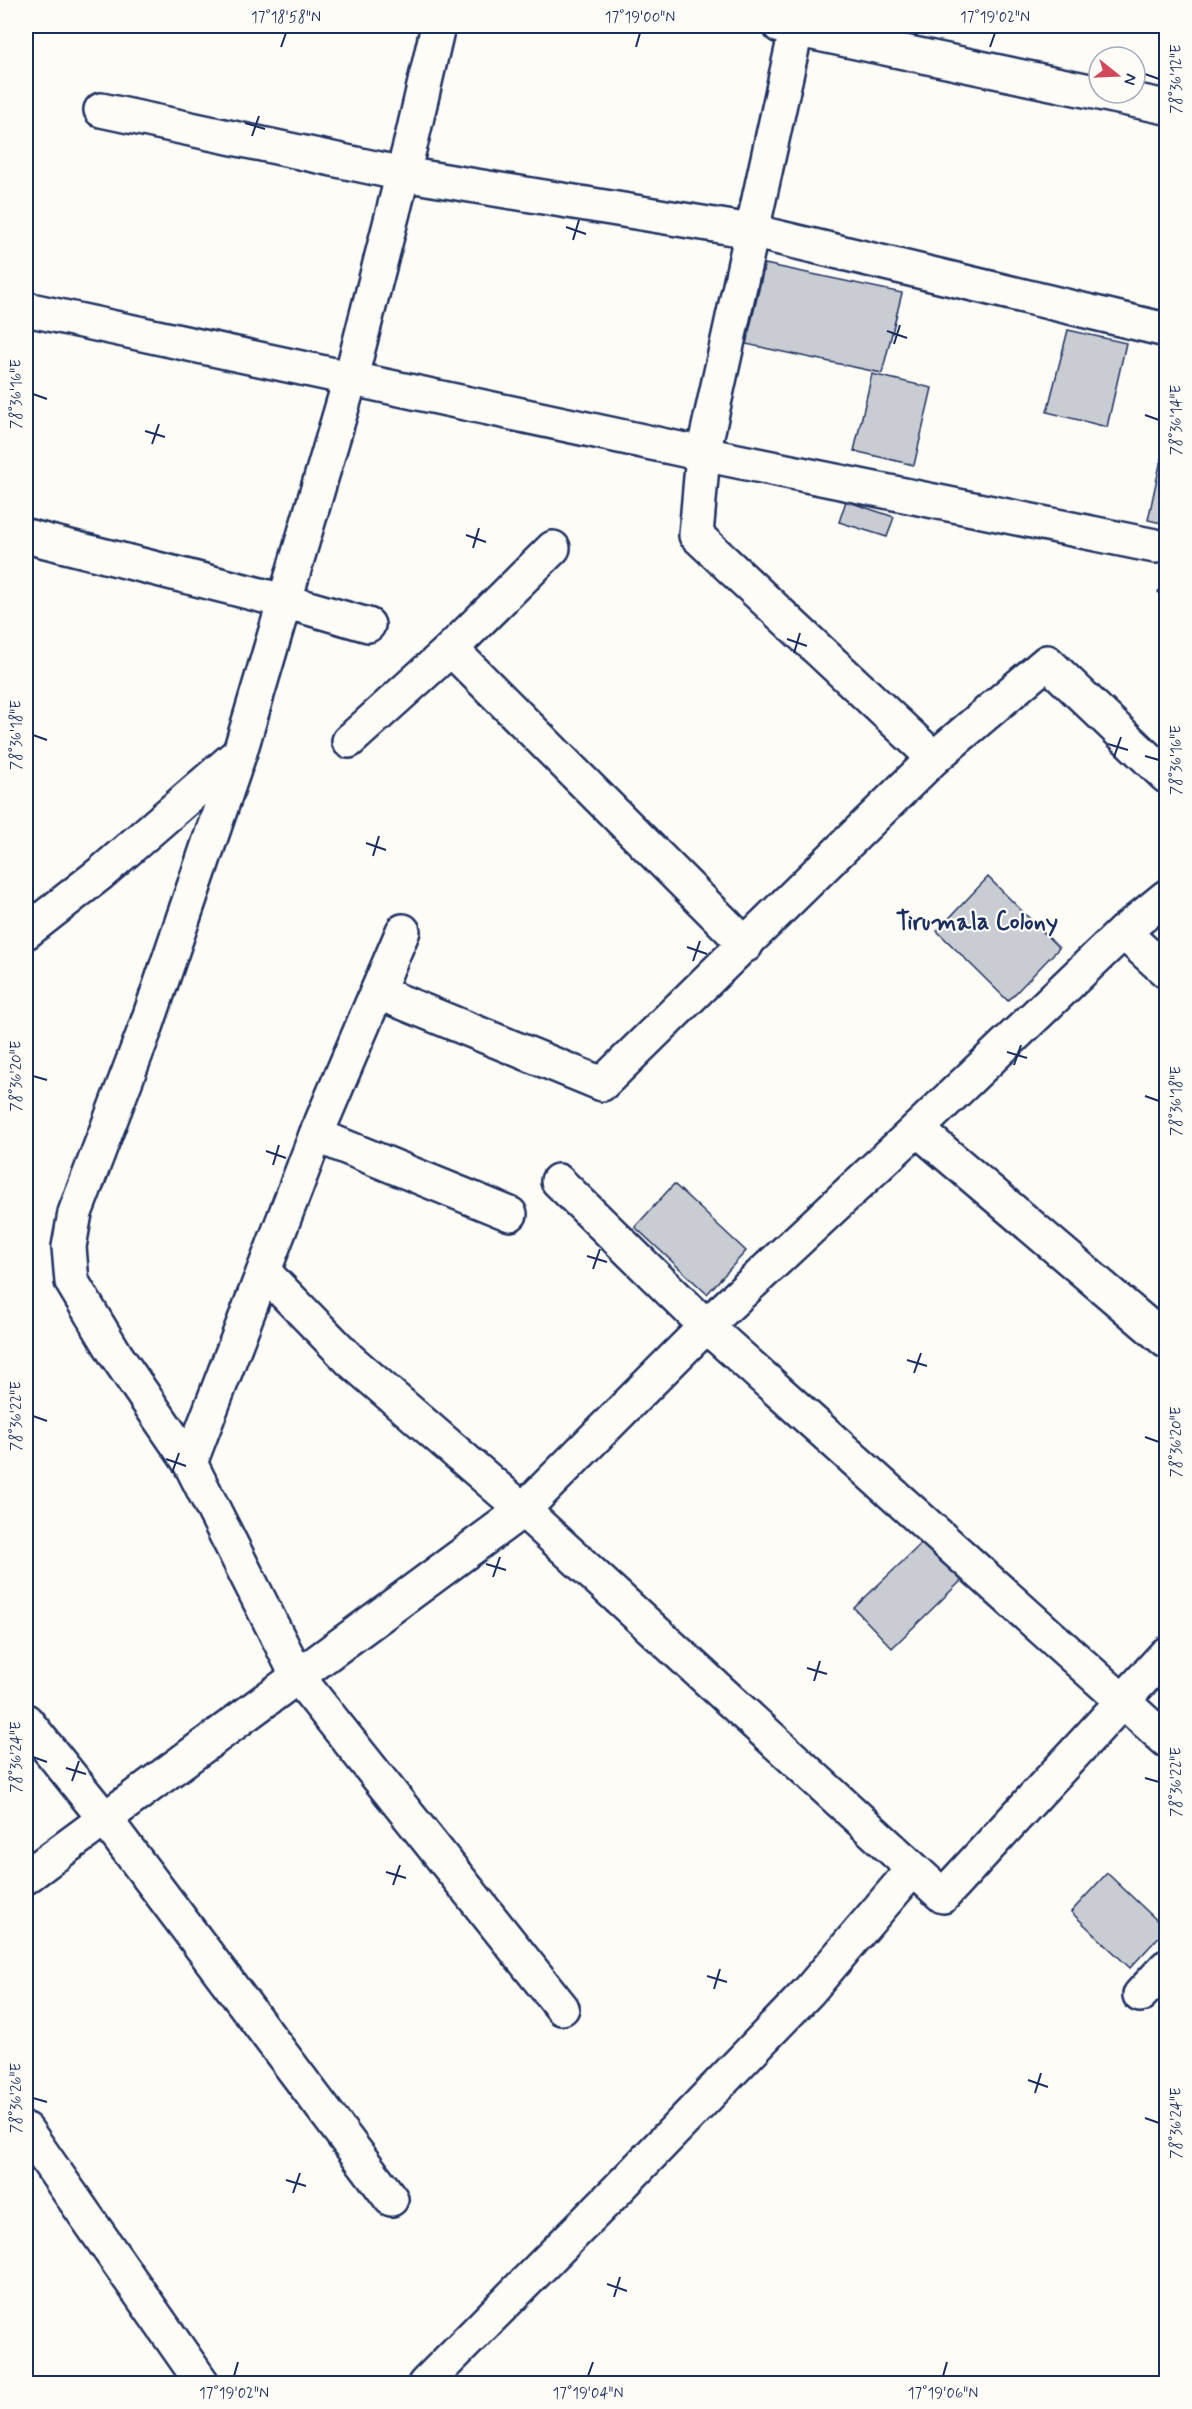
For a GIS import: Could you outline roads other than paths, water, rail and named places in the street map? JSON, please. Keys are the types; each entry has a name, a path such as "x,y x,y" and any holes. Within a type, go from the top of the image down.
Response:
{"street":[{"path":"438,26 351,377 240,752 146,1027 75,1214 69,1246 72,1282 116,1355 190,1463 298,1677 562,2008"},
{"path":"934,758 696,535 703,454 791,26 1167,107"},
{"path":"101,110 403,174 750,231 1167,330"},
{"path":"26,309 703,454 1155,546"},
{"path":"26,536 284,601 368,625"},
{"path":"349,741 451,649 553,548"},
{"path":"451,649 746,945"},
{"path":"377,992 602,1084 934,758 1047,662 1167,776"},
{"path":"26,932 102,873 240,752"},
{"path":"26,1877 523,1510 706,1326 917,1130 1123,932 1167,897"},
{"path":"190,1463 316,1135 404,932"},
{"path":"1123,932 1167,971"},
{"path":"917,1130 1167,1341"},
{"path":"316,1135 510,1214"},
{"path":"558,1181 706,1326 1167,1740"},
{"path":"264,1272 350,1360 523,1510 943,1896 1167,1654"},
{"path":"26,1721 105,1819 391,2199"},
{"path":"425,2384 809,1992 913,1869"},
{"path":"1140,1995 1167,1967"},
{"path":"26,2130 203,2384"}],"district":[{"name":"Tirumala Colony","path":"977,922"}]}
